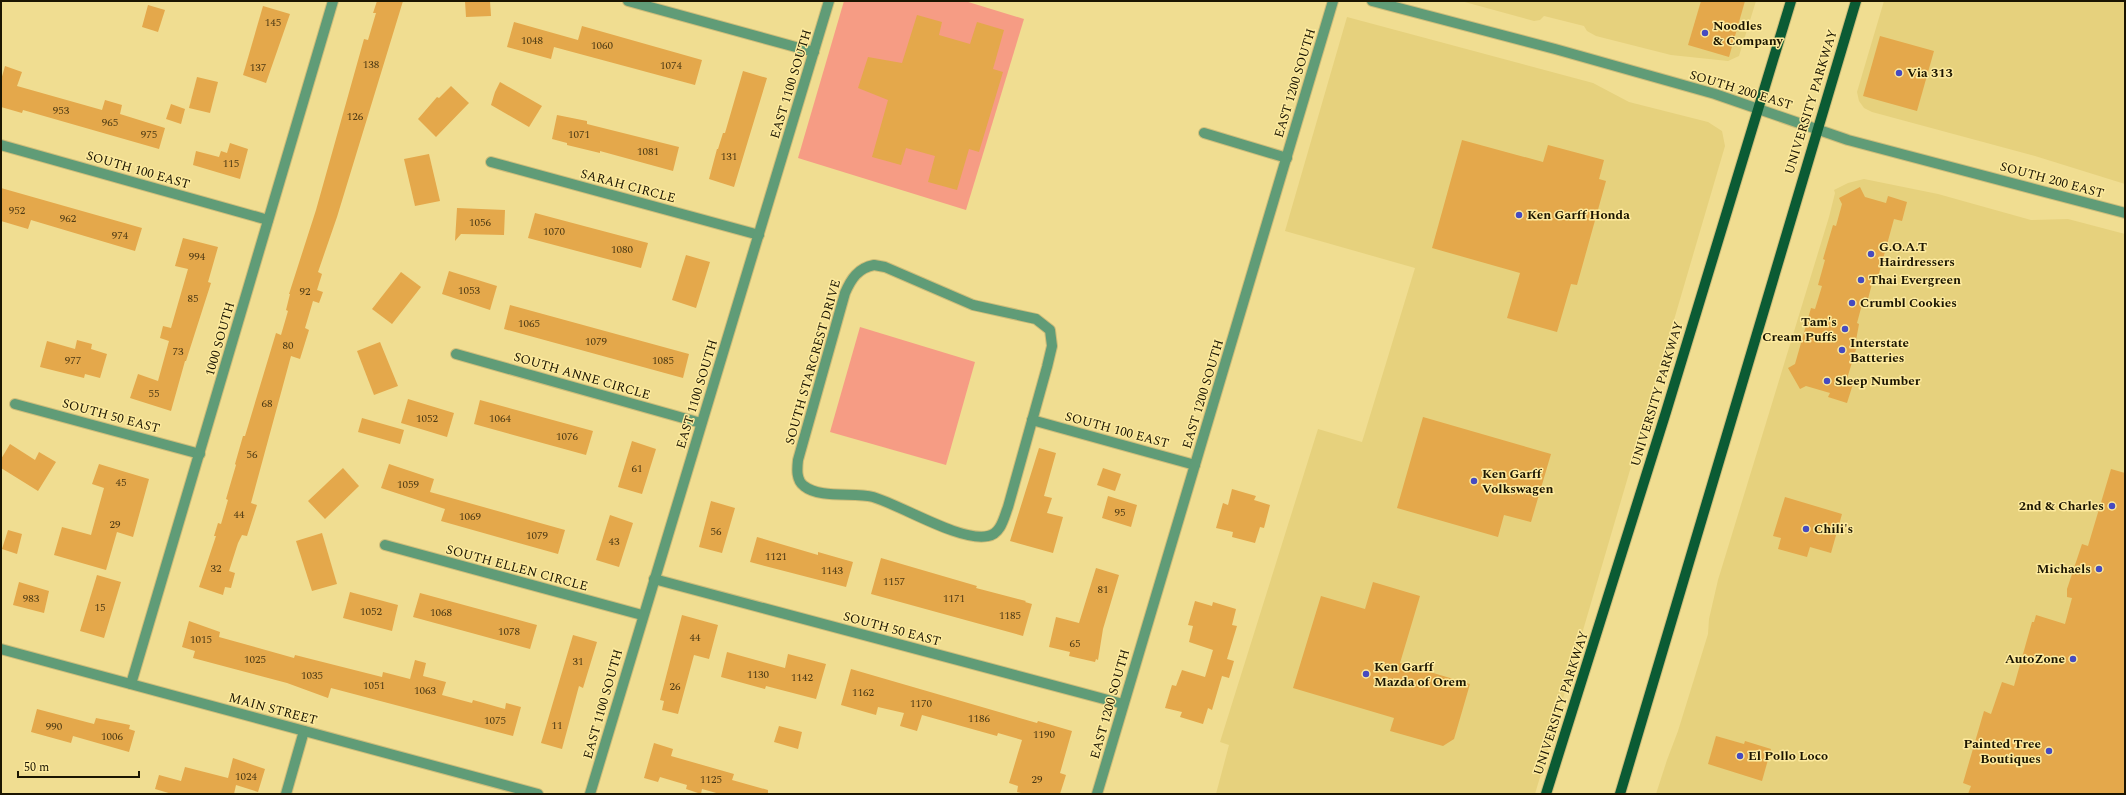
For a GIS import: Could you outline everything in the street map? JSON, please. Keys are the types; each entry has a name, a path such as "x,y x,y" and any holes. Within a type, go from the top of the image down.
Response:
{"main road":[{"name":"UNIVERSITY PARKWAY","path":"1546,794 1666,412 1791,1"},
{"name":"UNIVERSITY PARKWAY","path":"1620,794 1816,128 1856,1"}],"street":[{"name":"1000 SOUTH","path":"131,684 334,1"},
{"path":"628,1 814,52"},
{"name":"EAST 1100 SOUTH","path":"590,794 642,616 829,1"},
{"name":"EAST 1200 SOUTH","path":"1097,794 1333,1"},
{"name":"SOUTH 200 EAST","path":"1372,1 1555,49 1758,108 1848,140 2125,213"},
{"path":"1204,133 1286,158"},
{"name":"SOUTH 100 EAST","path":"1,145 268,220"},
{"name":"SARAH CIRCLE","path":"491,162 759,235"},
{"name":"SOUTH STARCREST DRIVE","path":"868,266 885,267 973,305 990,310 1025,316 1036,319 1045,324 1050,330 1052,346 1032,420 1008,507 1001,526 996,533 988,536 965,533 930,522 896,505 871,497 825,493 811,490 804,486 797,474 798,460 845,293 852,277 868,266"},
{"name":"SOUTH ANNE CIRCLE","path":"456,354 701,424"},
{"name":"SOUTH 50 EAST","path":"15,404 200,454"},
{"name":"SOUTH 100 EAST","path":"1032,420 1195,465"},
{"name":"SOUTH ELLEN CIRCLE","path":"385,546 642,616"},
{"name":"SOUTH 50 EAST","path":"654,579 1123,704"},
{"name":"MAIN STREET","path":"1,649 538,794"},
{"path":"286,794 304,731"}],"shaded area":[{"path":"844,1 965,1 1024,19 966,210 798,158"},
{"path":"1461,1 1756,1 1739,56 1728,61 1671,55 1596,36 1587,31 1584,26 1544,16 1540,20 1534,21"},
{"path":"1884,1 2125,1 2125,184 2035,156 1872,112 1864,108 1859,101 1857,92"},
{"path":"1347,17 1593,83 1629,102 1708,122 1722,131 1725,146 1535,794 1216,794 1229,745 1220,742 1318,429 1362,442 1415,268 1285,231"},
{"path":"1864,179 1938,194 2031,220 2068,219 2125,234 2125,794 1656,794 1678,731 1708,634 1709,619 1718,580 1829,217 1835,193 1834,190 1848,183"},
{"path":"860,327 975,362 946,465 830,432"}],"building":[{"path":"377,1 403,1 337,217 318,272 322,274 317,290 323,292 319,303 313,301 305,328 309,330 300,359 291,356 251,503 257,505 247,536 242,535 229,571 235,573 231,588 225,587 223,595 199,587 216,536 214,536 218,523 221,524 228,500 226,499 243,436 245,436 276,333 281,335 288,311 286,310 289,294 316,210 364,39 368,40 376,13 373,13"},
{"path":"465,1 490,1 491,16 466,17"},
{"path":"1701,1 1745,1 1729,57 1688,45"},
{"path":"148,5 165,10 158,32 142,27"},
{"path":"263,6 290,14 266,83 243,75"},
{"path":"917,15 942,22 939,35 970,44 977,22 1004,30 993,69 1003,72 979,152 969,149 957,190 928,182 935,156 906,148 901,165 872,157 888,100 858,88 868,57 902,63"},
{"path":"514,22 578,40 582,26 702,60 695,85 554,47 551,59 507,47"},
{"name":"Via 313","path":"1880,36 1934,51 1917,111 1863,96"},
{"path":"5,66 22,72 17,86 102,110 105,100 122,105 120,114 165,128 159,149 23,110 22,113 1,107 1,80"},
{"path":"743,71 767,78 734,187 709,179 717,149 723,133 725,133"},
{"path":"197,77 218,82 210,113 189,108"},
{"path":"500,82 542,106 529,127 491,105"},
{"path":"451,86 469,103 436,137 418,119 437,97 439,98"},
{"path":"171,104 185,109 181,124 166,119"},
{"path":"557,115 587,121 587,124 679,147 673,171 600,151 600,153 567,145 567,143 552,139"},
{"name":"Ken Garff Honda","path":"1462,140 1543,162 1548,145 1604,160 1599,179 1606,181 1577,285 1571,284 1557,332 1507,318 1520,273 1432,248"},
{"path":"230,143 248,149 240,179 193,165 196,151 219,157 221,151 227,153"},
{"path":"429,154 440,201 415,206 404,159"},
{"path":"1860,187 1865,197 1886,203 1888,196 1907,202 1902,221 1894,219 1878,277 1874,276 1868,299 1864,297 1857,323 1859,324 1855,346 1857,346 1846,382 1853,384 1847,403 1828,397 1830,393 1806,386 1800,389 1788,368 1795,364 1811,308 1815,309 1822,286 1818,285 1825,260 1823,259 1833,225 1836,226 1842,204 1839,198"},
{"path":"1,188 142,228 135,251 31,220 28,229 1,221"},
{"path":"457,208 505,210 504,235 461,234 455,241"},
{"path":"535,213 648,243 641,268 528,238"},
{"path":"183,238 218,247 208,282 211,283 185,361 171,411 130,398 138,374 158,381 169,341 160,338 163,326 171,328 188,269 175,266"},
{"path":"686,255 710,262 696,308 672,300"},
{"path":"449,271 497,286 490,310 442,294"},
{"path":"401,272 421,287 392,324 372,309"},
{"path":"510,305 689,354 683,378 504,329"},
{"path":"77,340 92,344 91,349 107,354 100,378 85,374 84,378 40,367 47,341 75,349"},
{"path":"380,342 398,386 374,395 357,351"},
{"path":"408,399 454,413 447,437 401,423"},
{"path":"480,400 593,431 586,455 474,424"},
{"name":"Ken Garff Volkswagen","path":"1423,417 1551,454 1531,522 1504,515 1498,537 1397,508"},
{"path":"362,418 404,430 400,444 358,432"},
{"path":"632,441 656,449 642,494 618,487"},
{"path":"10,444 35,460 39,452 56,462 38,491 1,468 1,459"},
{"path":"1039,448 1056,453 1044,496 1052,498 1047,513 1063,517 1053,553 1010,541"},
{"path":"99,464 149,479 133,537 117,532 106,570 54,555 62,527 91,535 104,488 92,484"},
{"path":"389,464 434,479 430,492 565,530 558,554 441,521 445,509 381,488"},
{"path":"343,468 359,486 325,519 308,501"},
{"path":"1103,468 1121,474 1115,491 1097,485"},
{"path":"2111,469 2125,473 2125,794 1968,794 1971,786 1963,783 1984,711 1991,714 2002,682 2014,686 2032,622 2034,622 2036,615 2065,624 2072,598 2067,597 2067,589 2082,544 2088,546"},
{"path":"1232,489 1256,496 1254,500 1270,505 1264,528 1260,527 1255,543 1232,537 1233,532 1216,528 1223,503 1228,505"},
{"path":"1108,496 1137,505 1131,527 1102,518"},
{"name":"Chili's","path":"1785,497 1842,514 1831,553 1810,547 1807,557 1778,549 1781,538 1773,536"},
{"path":"711,501 735,508 722,553 699,547"},
{"path":"610,515 633,523 619,567 596,560"},
{"path":"8,530 22,534 17,554 2,549"},
{"path":"322,533 337,584 312,591 296,541"},
{"path":"757,537 818,555 818,552 853,562 846,587 750,562"},
{"path":"881,558 1032,604 1023,636 871,594"},
{"path":"1096,568 1119,575 1103,629 1098,660 1096,659 1095,662 1069,656 1070,652 1049,647 1056,617 1079,623"},
{"path":"97,575 121,582 104,638 80,631"},
{"path":"19,582 49,591 44,613 13,605"},
{"name":"Ken Garff Mazda of Orem","path":"1373,582 1420,596 1400,663 1470,684 1454,739 1443,746 1390,731 1394,718 1293,688 1321,596 1365,609"},
{"path":"350,592 398,605 392,631 343,618"},
{"path":"420,593 537,625 530,649 413,617"},
{"path":"1195,601 1212,606 1213,602 1236,609 1232,625 1237,626 1227,659 1234,661 1229,678 1222,676 1212,710 1208,708 1203,724 1180,717 1182,712 1165,708 1172,685 1176,686 1182,670 1205,677 1213,650 1189,642 1193,626 1188,625"},
{"path":"682,615 718,625 709,659 694,655 678,714 662,710 664,701 660,700"},
{"path":"189,621 220,632 219,637 294,658 295,655 382,677 383,672 410,679 415,660 426,663 423,676 446,682 442,695 472,703 473,700 505,709 506,703 521,707 513,736 331,688 328,698 287,683 193,658 195,651 182,647"},
{"path":"573,635 597,642 583,688 579,686 562,749 541,743"},
{"path":"727,652 785,668 788,654 826,664 816,699 766,686 765,689 721,677"},
{"path":"851,669 1037,723 1038,721 1072,731 1060,773 1066,775 1060,794 1025,794 1017,792 1018,786 1009,783 1022,740 998,733 997,736 922,715 917,731 900,726 904,713 878,707 876,715 841,705"},
{"path":"37,709 94,724 96,718 130,725 129,729 135,731 129,752 73,736 71,743 31,732"},
{"path":"779,726 802,732 798,749 774,742"},
{"name":"El Pollo Loco","path":"1716,736 1744,744 1745,741 1771,749 1762,781 1708,764"},
{"path":"654,743 673,749 671,756 734,774 732,780 768,790 768,794 720,794 702,789 701,794 686,789 687,785 660,777 658,782 644,778"},
{"path":"233,758 265,769 258,792 236,785 234,794 172,794 155,789 159,775 181,781 185,767 228,778"}],"place":[{"name":"Noodles & Company","path":"1705,33"},
{"name":"Via 313","path":"1899,73"},
{"name":"Ken Garff Honda","path":"1519,215"},
{"name":"G.O.A.T Hairdressers","path":"1871,254"},
{"name":"Thai Evergreen","path":"1861,280"},
{"name":"Crumbl Cookies","path":"1852,303"},
{"name":"Tam's Cream Puffs","path":"1845,329"},
{"name":"Interstate Batteries","path":"1842,350"},
{"name":"Sleep Number","path":"1827,381"},
{"name":"Ken Garff Volkswagen","path":"1474,481"},
{"name":"2nd & Charles","path":"2112,506"},
{"name":"Chili's","path":"1806,529"},
{"name":"Michaels","path":"2099,569"},
{"name":"AutoZone","path":"2073,659"},
{"name":"Ken Garff Mazda of Orem","path":"1366,674"},
{"name":"Painted Tree Boutiques","path":"2049,751"},
{"name":"El Pollo Loco","path":"1740,756"}]}
